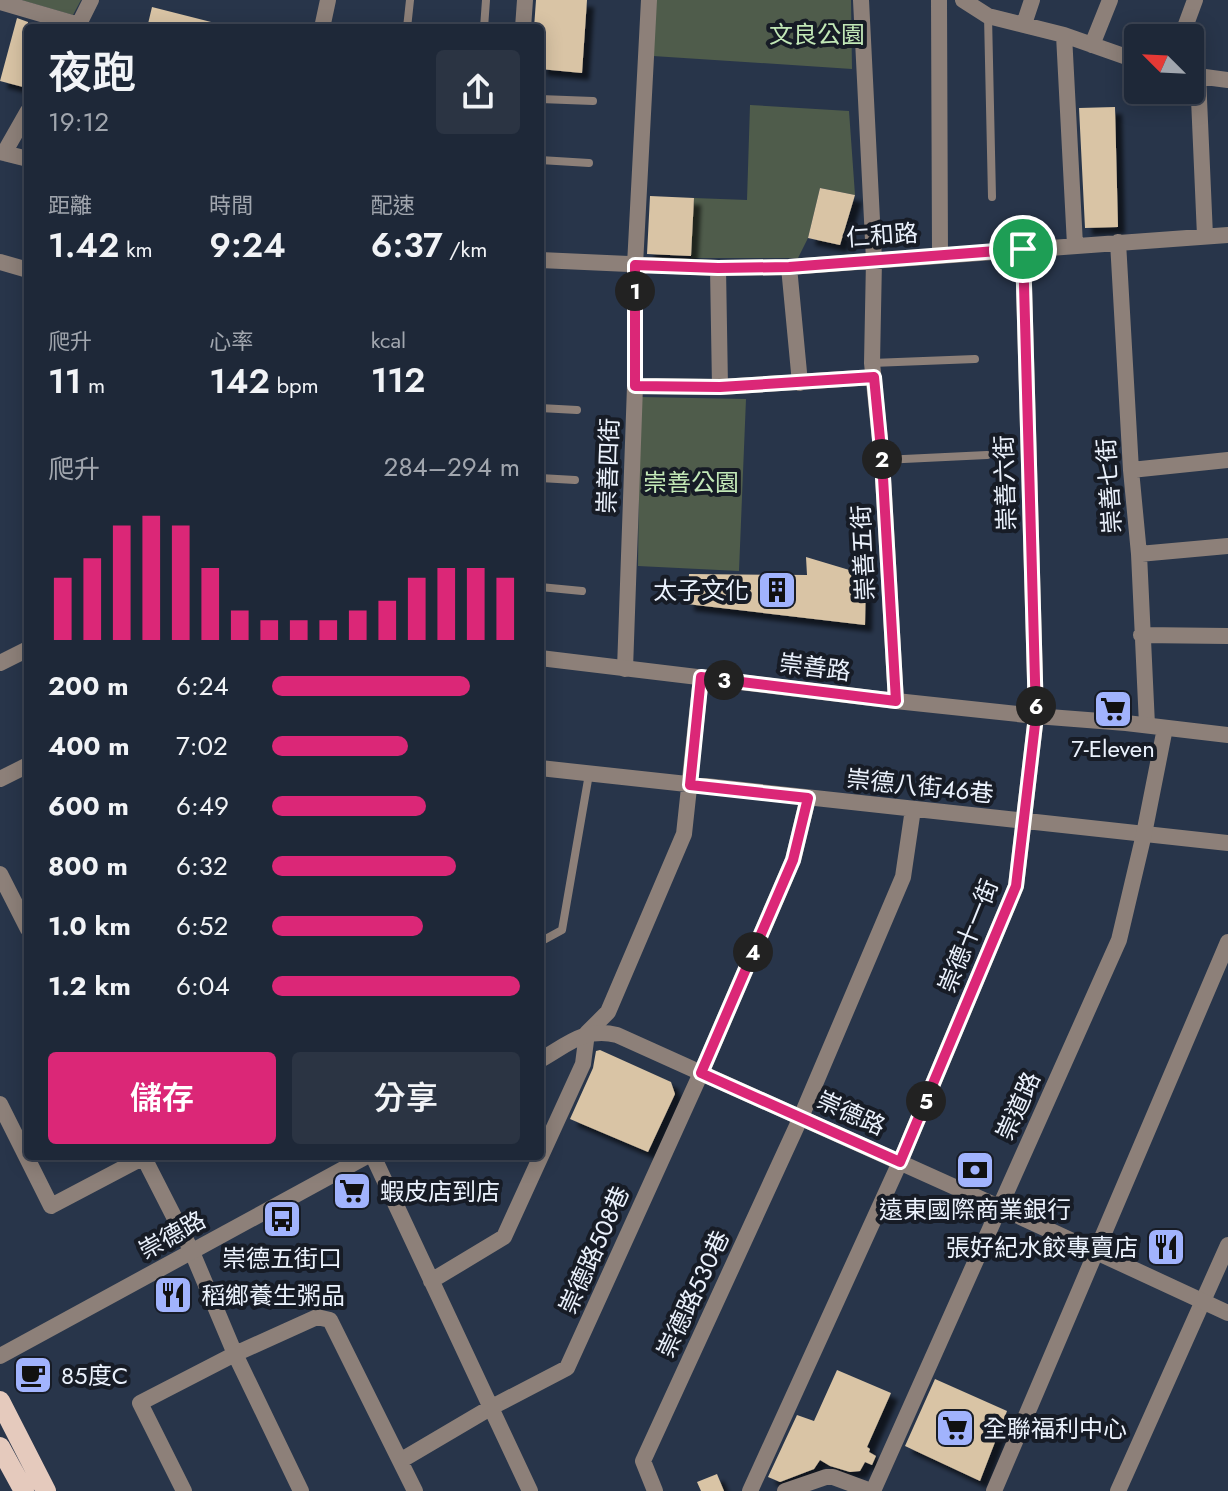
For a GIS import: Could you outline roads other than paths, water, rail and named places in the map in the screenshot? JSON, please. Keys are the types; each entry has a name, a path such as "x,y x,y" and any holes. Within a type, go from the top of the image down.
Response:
{"main road":[{"path":"0,1401 46,1491"},
{"path":"3,1459 24,1491"}],"street":[{"path":"79,24 91,0"},
{"path":"323,24 328,0"},
{"path":"523,24 525,0"},
{"name":"崇善四街","path":"625,669 635,386 635,265 649,0"},
{"name":"崇善五街","path":"861,0 874,260 873,370 882,460 896,701"},
{"path":"939,0 940,255"},
{"path":"963,0 988,16 1064,35 1124,56"},
{"path":"1024,24 1032,0"},
{"path":"1092,45 1110,0"},
{"path":"1186,24 1195,0"},
{"path":"0,2 72,24"},
{"path":"1064,35 1075,245"},
{"path":"1204,76 1228,80"},
{"path":"1196,104 1205,236"},
{"path":"24,117 2,153 24,158"},
{"name":"仁和路","path":"544,260 718,268 789,267 1228,235"},
{"name":"崇善七街","path":"1118,242 1147,725"},
{"name":"崇善六街","path":"1023,249 1036,716"},
{"path":"0,262 24,269"},
{"path":"789,267 800,383"},
{"path":"718,268 720,387"},
{"path":"635,386 720,387 800,383 873,370"},
{"path":"1131,470 1228,460"},
{"path":"1139,554 1228,546"},
{"path":"1141,635 1228,636"},
{"path":"0,663 24,651"},
{"name":"崇善路","path":"544,659 896,701 1228,735"},
{"path":"544,1058 587,1033 608,1012 684,834 701,677"},
{"name":"崇德十一街","path":"750,1491 900,1162 1016,886 1036,716"},
{"name":"崇道路","path":"872,1491 1119,940 1165,728"},
{"path":"0,779 24,767"},
{"name":"崇德八街46巷","path":"544,768 1228,843"},
{"name":"崇德路508巷","path":"400,1461 490,1408 567,1368 701,1073 793,860 808,798"},
{"name":"崇德路530巷","path":"655,1491 643,1461 801,1117 903,877 913,809"},
{"path":"0,874 24,921"},
{"path":"994,1491 1228,942"},
{"path":"544,1149 583,1064 587,1033"},
{"name":"崇德路","path":"587,1033 617,1035 1228,1313"},
{"path":"0,1104 24,1152"},
{"path":"28,1160 51,1206 137,1160"},
{"path":"147,1160 301,1491"},
{"name":"崇德路","path":"0,1356 363,1160"},
{"path":"372,1160 530,1491"},
{"path":"431,1281 504,1237 539,1160"},
{"path":"1118,1491 1228,1245"},
{"path":"184,1491 140,1403 235,1354 317,1317 330,1320 415,1491"},
{"path":"785,1491 833,1477 872,1491"}],"lane":[{"path":"407,24 410,0"},
{"path":"484,24 486,0"},
{"path":"988,16 992,197"},
{"path":"544,99 593,101"},
{"path":"544,160 589,163"},
{"path":"873,370 975,359"},
{"path":"544,408 577,410"},
{"path":"882,460 987,455"},
{"path":"544,478 575,480"},
{"path":"544,587 582,591"},
{"path":"544,940 562,930 589,774"}],"place":[{"name":"太子文化","path":"777,590"},
{"name":"7-Eleven","path":"1113,709"},
{"name":"遠東國際商業銀行","path":"975,1170"},
{"name":"蝦皮店到店","path":"352,1191"},
{"name":"崇德五街口","path":"282,1219"},
{"name":"張好紀水餃專賣店","path":"1166,1247"},
{"name":"稻鄉養生粥品","path":"173,1295"},
{"name":"85度C","path":"33,1375"},
{"name":"全聯福利中心","path":"955,1428"}],"park label":[{"name":"文良公園","path":"817,34"},
{"name":"崇善公園","path":"691,482"}]}
